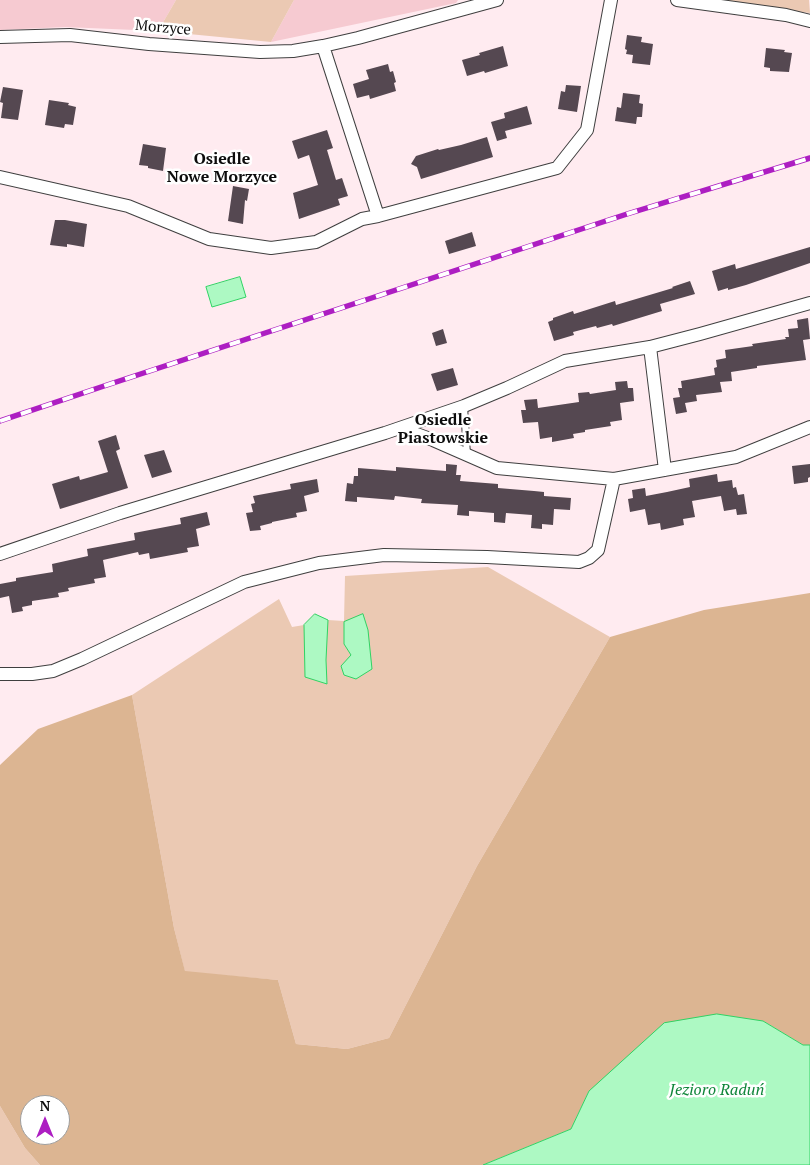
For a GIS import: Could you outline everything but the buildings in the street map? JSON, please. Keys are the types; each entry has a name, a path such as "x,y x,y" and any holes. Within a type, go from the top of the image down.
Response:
{"street":[{"name":"Morzyce","path":"0,37 70,35 149,44 260,52 293,50 323,46 358,38 497,0"},
{"path":"0,176 128,206 209,239 271,248 316,242 362,220 557,168 587,130 611,0"},
{"path":"677,0 786,15 810,21"},
{"path":"323,46 378,216"},
{"path":"0,554 120,513 400,428 464,406 565,361 650,347 810,303"},
{"path":"650,347 665,470"},
{"path":"400,428 497,468 614,479 736,457 810,427"},
{"path":"0,674 53,672 244,582 319,562 384,555 579,562 589,558 598,550 614,479"}],"lane":[{"path":"464,406 467,455"}],"shaded area":[{"path":"0,0 176,0 158,31 65,27 0,30"},
{"path":"176,0 294,0 271,42 158,31"},
{"path":"294,0 458,0 456,3 271,42"},
{"path":"713,0 809,0 810,13 723,2"},
{"path":"488,567 610,637 477,866 389,1038 347,1049 296,1044 278,980 185,972 174,928 132,695 279,599 292,627 304,625 315,614 328,620 344,621 345,576"},
{"path":"810,593 810,1045 803,1045 763,1021 589,1091 571,1129 483,1165 40,1165 23,1145 70,1145 70,1095 20,1095 20,1140 0,1106 0,765 38,729 132,695 174,928 185,971 278,980 296,1044 347,1049 389,1038 477,866 610,637 704,610"},
{"path":"0,1106 20,1140 20,1145 23,1145 40,1165 0,1165"}],"water":[{"path":"240,277 246,297 212,307 206,287"},
{"path":"315,614 328,620 327,684 305,677 304,625"},
{"path":"363,614 368,630 372,669 356,679 344,675 341,666 351,655 344,644 344,622"},
{"name":"Jezioro Raduń","path":"717,1014 763,1021 803,1045 810,1045 810,1165 483,1165 571,1129 589,1091 664,1023"}],"railway":[{"path":"0,421 627,214 810,158"}],"district":[{"name":"Osiedle Nowe Morzyce","path":"222,168"},
{"name":"Osiedle Piastowskie","path":"443,429"}]}
